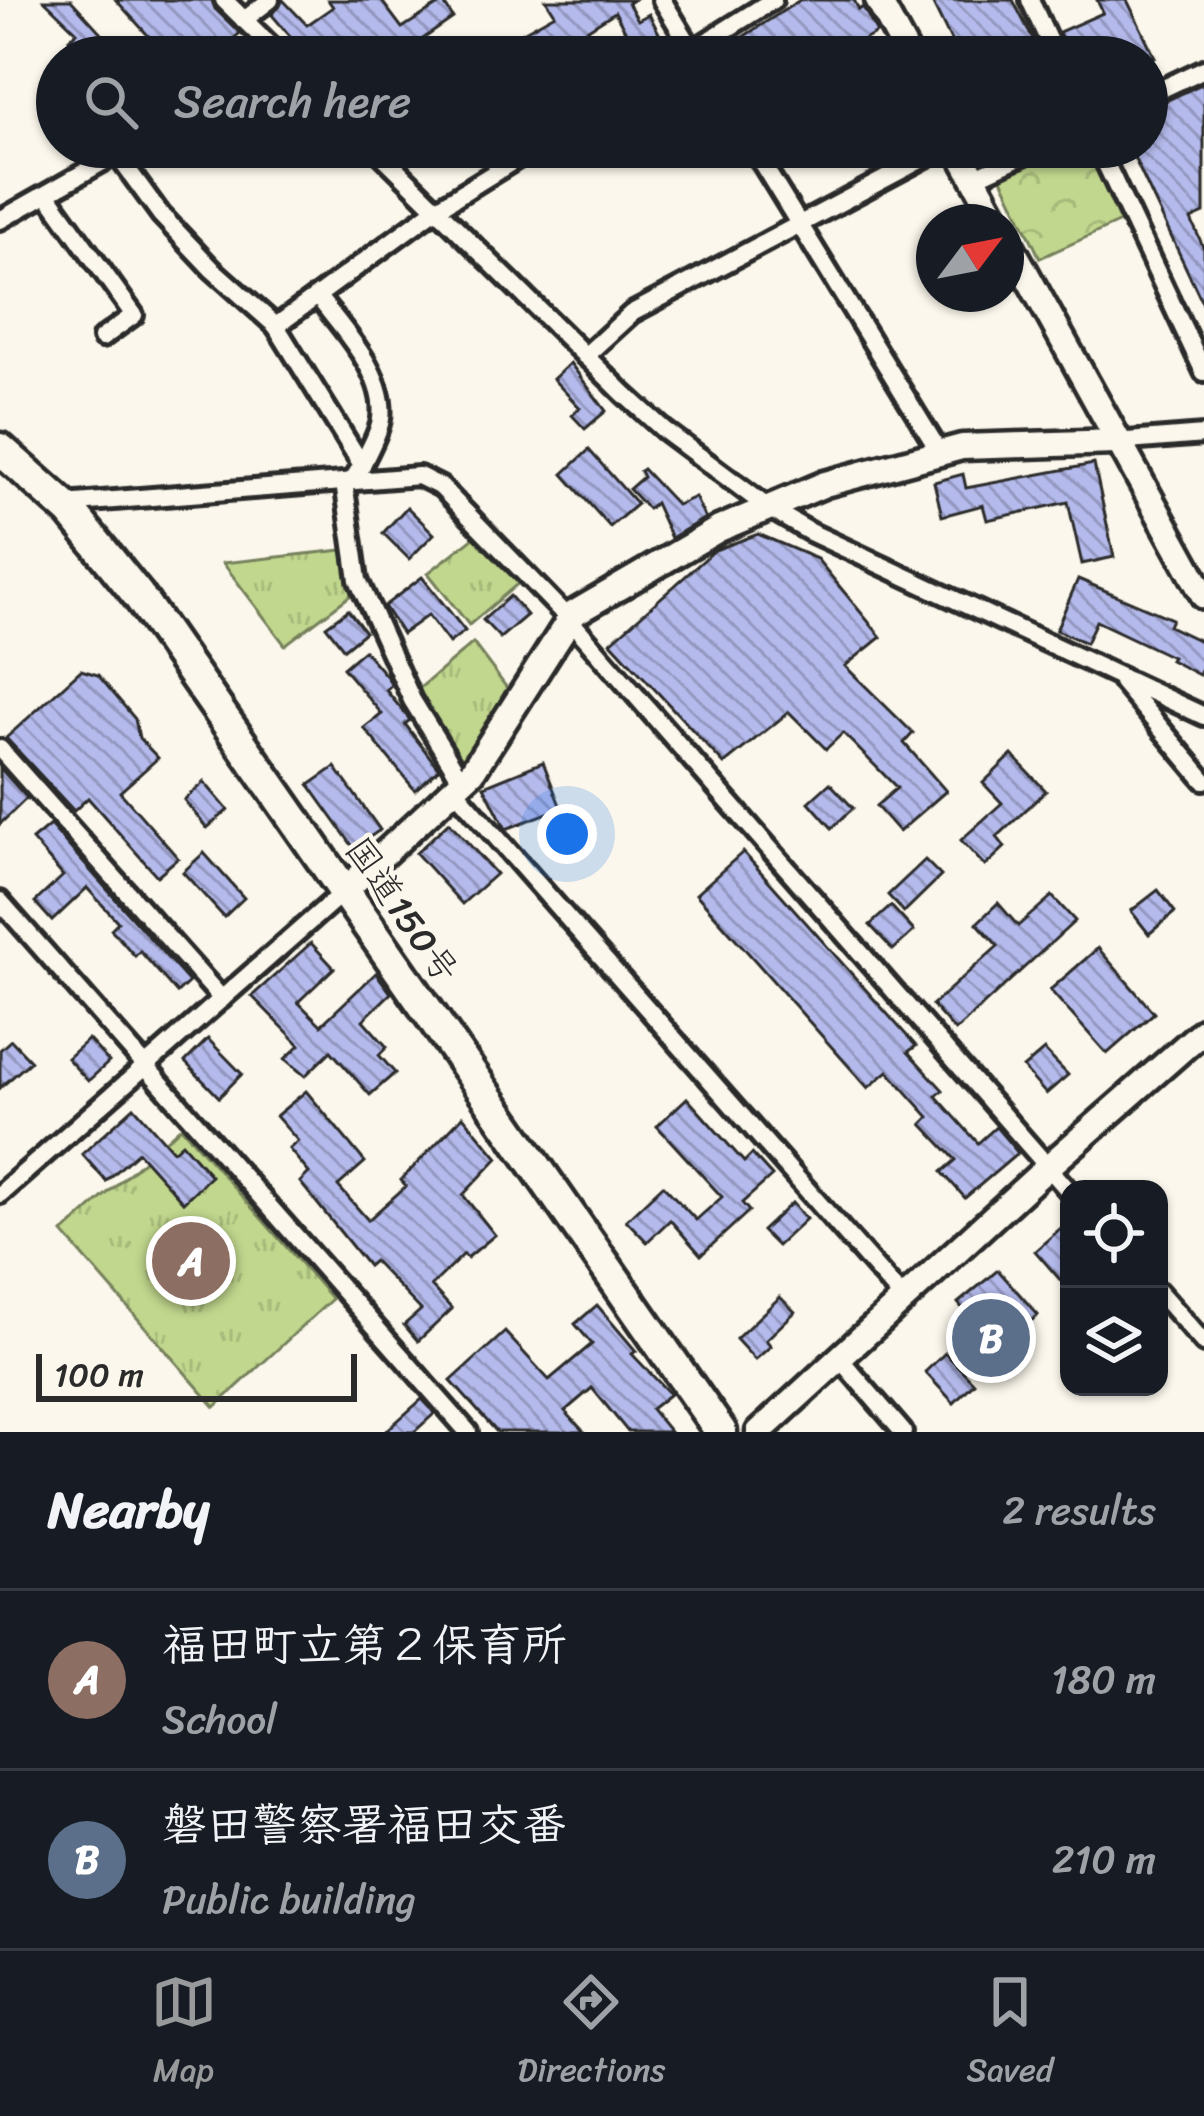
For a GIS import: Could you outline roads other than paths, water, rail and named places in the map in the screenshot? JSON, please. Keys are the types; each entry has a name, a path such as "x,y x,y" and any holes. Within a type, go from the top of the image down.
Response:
{"highway":[{"name":"国道150号","path":"0,449 63,504 137,595 721,1432"}],"street":[{"path":"224,0 261,36"},
{"path":"244,20 270,0"},
{"path":"662,0 680,36"},
{"path":"719,36 773,0"},
{"path":"878,0 898,36"},
{"path":"1030,0 1046,36"},
{"path":"1168,86 1204,69"},
{"path":"1,218 93,168"},
{"path":"133,168 161,215 276,326 362,465"},
{"path":"395,168 664,430 767,507 882,568 1204,716"},
{"path":"276,326 436,209 502,168"},
{"path":"765,168 939,451"},
{"path":"585,356 632,313 905,168"},
{"path":"969,168 988,204"},
{"path":"974,178 996,168"},
{"path":"1108,168 1204,372"},
{"path":"47,194 134,315 102,338"},
{"path":"1024,271 1204,596"},
{"path":"319,298 361,354 379,394 381,419 362,465 348,481 358,580 412,700 458,785 904,1300"},
{"path":"3,1184 145,1066 472,772 573,614 719,529 767,507 825,484 939,451 1204,436"},
{"path":"63,504 419,476 441,488 569,619 1060,1181"},
{"path":"1118,677 1204,779"},
{"path":"0,748 222,998"},
{"path":"0,901 468,1432"},
{"path":"759,1432 1204,1030"},
{"path":"1168,1302 1204,1343"},
{"path":"840,1359 903,1432"}],"place":[{"name":"福田町立第２保育所","path":"191,1261"},
{"name":"磐田警察署福田交番","path":"991,1338"}]}
